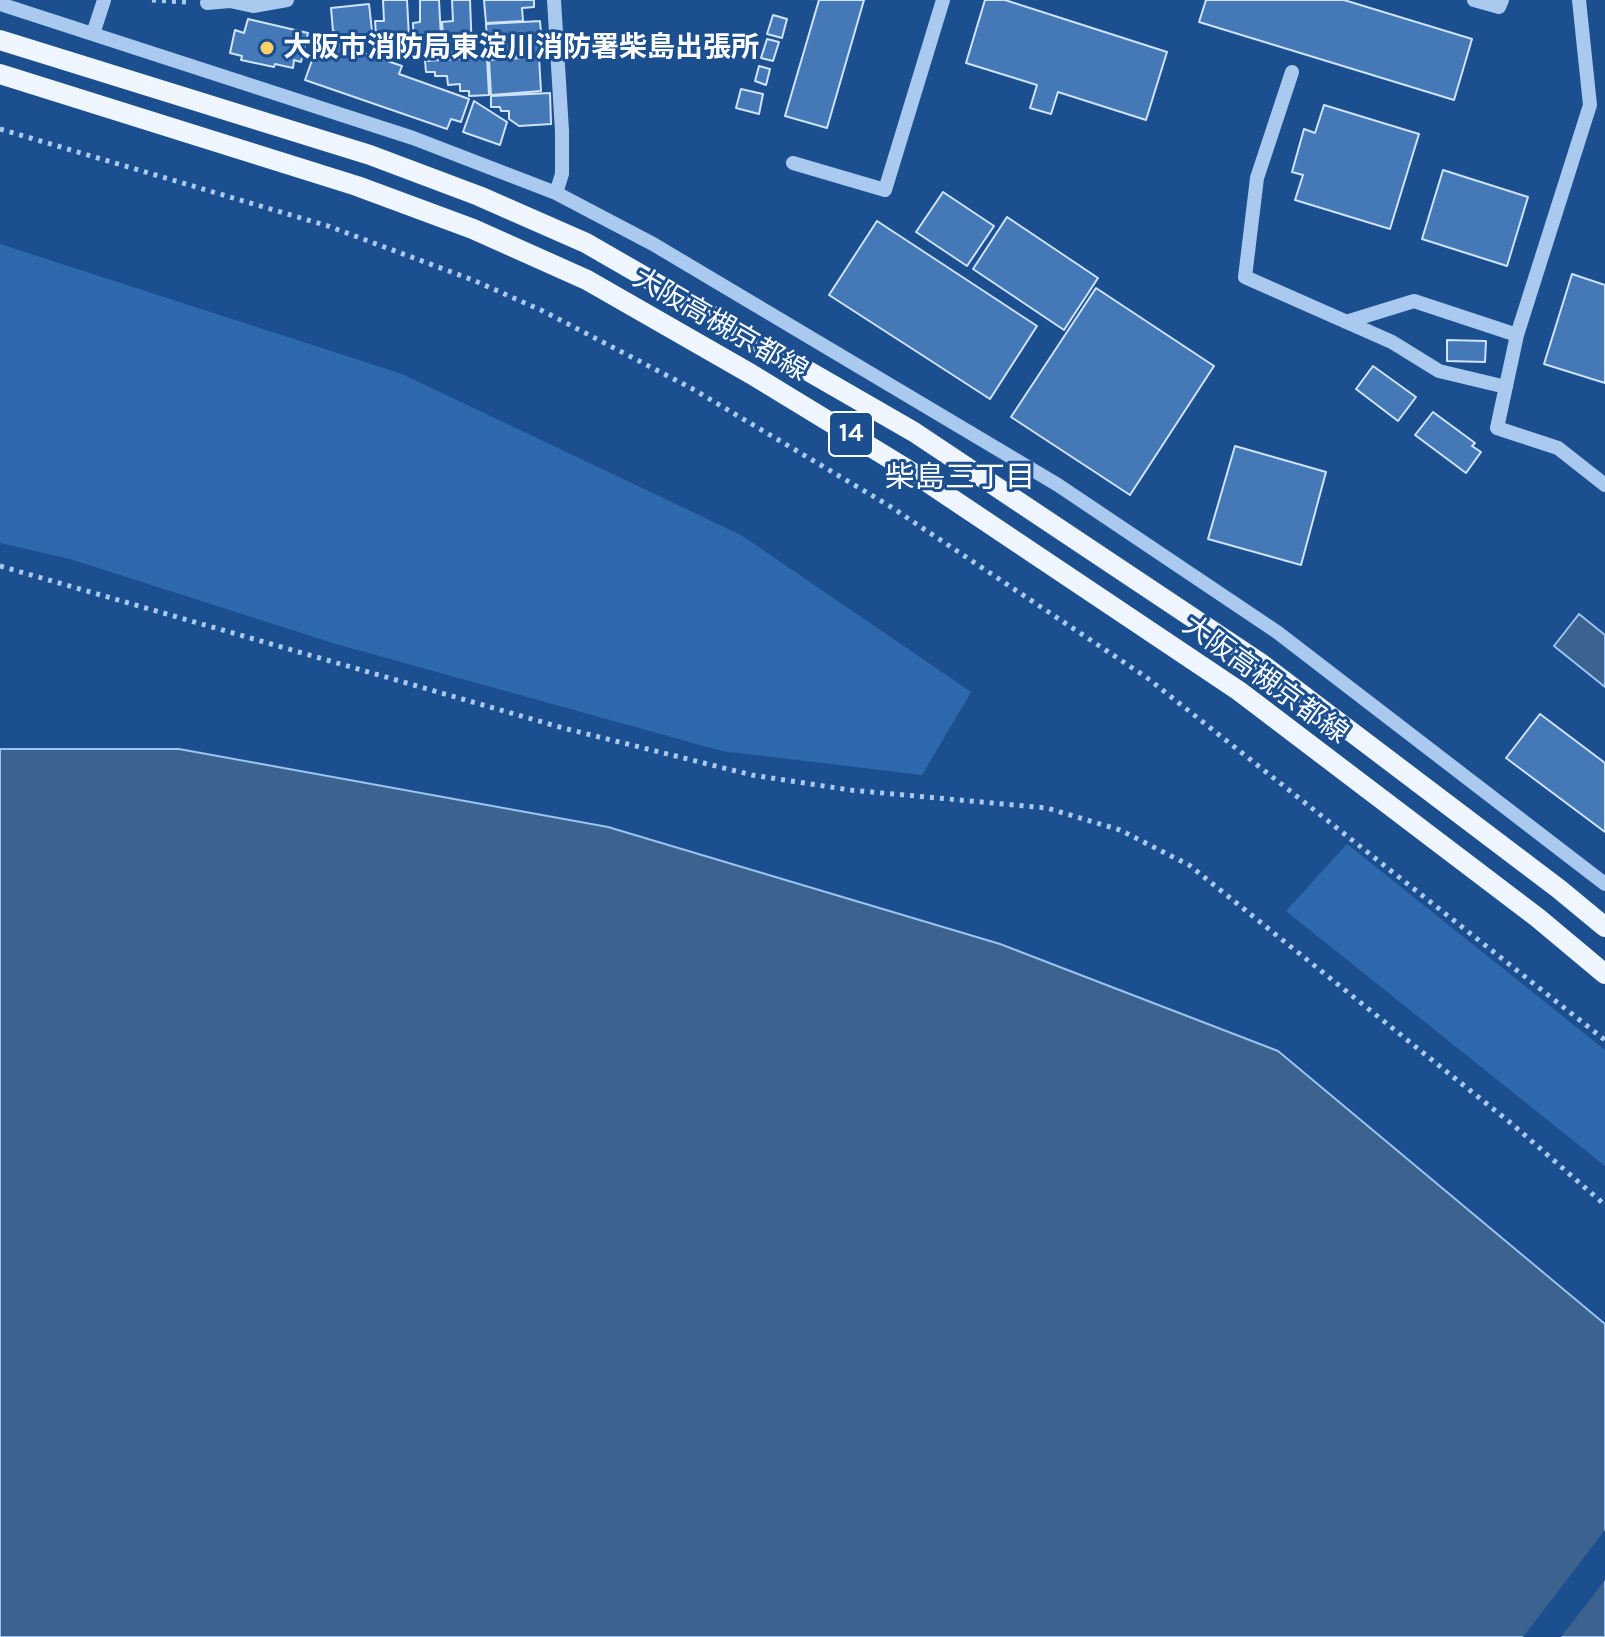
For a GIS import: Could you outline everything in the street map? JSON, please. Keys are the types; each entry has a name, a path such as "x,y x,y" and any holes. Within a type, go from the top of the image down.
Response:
{"main road":[{"name":"大阪高槻京都線","path":"0,40 370,155 479,196 586,243 914,432 1259,662 1605,927"},
{"name":"大阪高槻京都線","path":"0,74 357,186 473,229 587,280 751,374 915,474 1239,691 1538,918 1605,974"}],"street":[{"path":"93,34 104,0"},
{"path":"207,3 230,1 253,6 287,0"},
{"path":"554,0 562,131 562,174 556,193"},
{"path":"793,163 885,190 943,0"},
{"path":"1474,0 1499,7 1502,0"},
{"path":"1579,0 1590,105 1517,335 1497,428 1558,448 1605,485"},
{"path":"0,4 413,138 556,193 653,244 1058,485 1277,632 1605,884"},
{"path":"1292,72 1257,178 1245,277 1392,342 1439,371 1506,387"},
{"path":"1346,322 1414,301 1517,335"}],"path":[{"path":"152,0 207,3"},
{"path":"0,129 328,226 473,280 543,311 691,388 888,505 1146,677 1605,1040"},
{"path":"0,566 563,728 752,775 850,790 1047,808 1120,830 1189,865 1512,1124 1605,1205"}],"shaded area":[{"path":"0,244 402,374 741,535 971,692 922,775 722,751 336,644 70,559 0,543"},
{"path":"1579,614 1605,635 1605,687 1554,646"},
{"path":"0,749 179,749 608,827 1000,944 1278,1051 1605,1324 1605,1637 0,1637"},
{"path":"1347,844 1605,1050 1605,1166 1286,911"}],"pier":[{"path":"1605,1530 1605,1580 1561,1637 1523,1637"}],"building":[{"path":"383,0 407,0 410,56 390,54 389,48 377,49 375,21 384,21"},
{"path":"420,0 439,0 442,57 432,57 432,50 414,51 413,23 420,22"},
{"path":"452,0 470,0 472,52 448,53 448,49 444,49 442,22 453,21"},
{"path":"484,0 534,0 534,7 522,8 523,21 486,23"},
{"path":"819,0 864,0 827,128 785,116"},
{"path":"985,0 1005,0 1167,52 1146,120 1058,92 1051,114 1030,108 1037,85 966,63"},
{"path":"1206,0 1344,0 1472,39 1454,100 1199,22"},
{"path":"369,4 373,40 358,41 333,31 331,8"},
{"path":"773,15 787,19 782,38 767,34"},
{"path":"248,19 308,33 301,62 294,60 293,68 275,64 274,67 241,60 242,56 230,53 235,30 244,33"},
{"path":"540,21 543,55 488,58 486,24"},
{"path":"320,38 402,66 399,74 469,99 461,122 451,119 447,129 305,80"},
{"path":"767,39 779,42 773,61 761,58"},
{"path":"487,57 489,95 469,96 469,91 460,91 460,84 448,85 447,76 426,72 425,61"},
{"path":"539,57 541,91 491,95 489,60"},
{"path":"759,66 770,69 766,85 755,81"},
{"path":"741,89 763,94 759,114 736,108"},
{"path":"550,93 551,124 519,126 509,119 509,111 491,107 491,96"},
{"path":"474,101 507,122 500,145 463,132"},
{"path":"1324,105 1419,134 1390,229 1295,200 1303,175 1292,172 1304,129 1315,133"},
{"path":"1443,170 1528,197 1507,266 1422,239"},
{"path":"943,192 994,226 967,266 916,232"},
{"path":"1007,217 1098,278 1064,330 973,269"},
{"path":"877,221 1037,326 990,399 829,295"},
{"path":"1572,274 1605,285 1605,383 1544,364"},
{"path":"1096,288 1214,366 1130,495 1011,417"},
{"path":"1447,340 1486,341 1485,362 1447,361"},
{"path":"1373,366 1416,397 1398,421 1356,389"},
{"path":"1433,412 1475,443 1472,446 1481,452 1466,473 1415,435"},
{"path":"1235,446 1326,472 1301,565 1208,539"},
{"path":"1540,714 1605,763 1605,832 1506,758"}],"place":[{"name":"大阪市消防局東淀川消防署柴島出張所","path":"267,48"}],"district":[{"name":"柴島三丁目","path":"960,478"}]}
